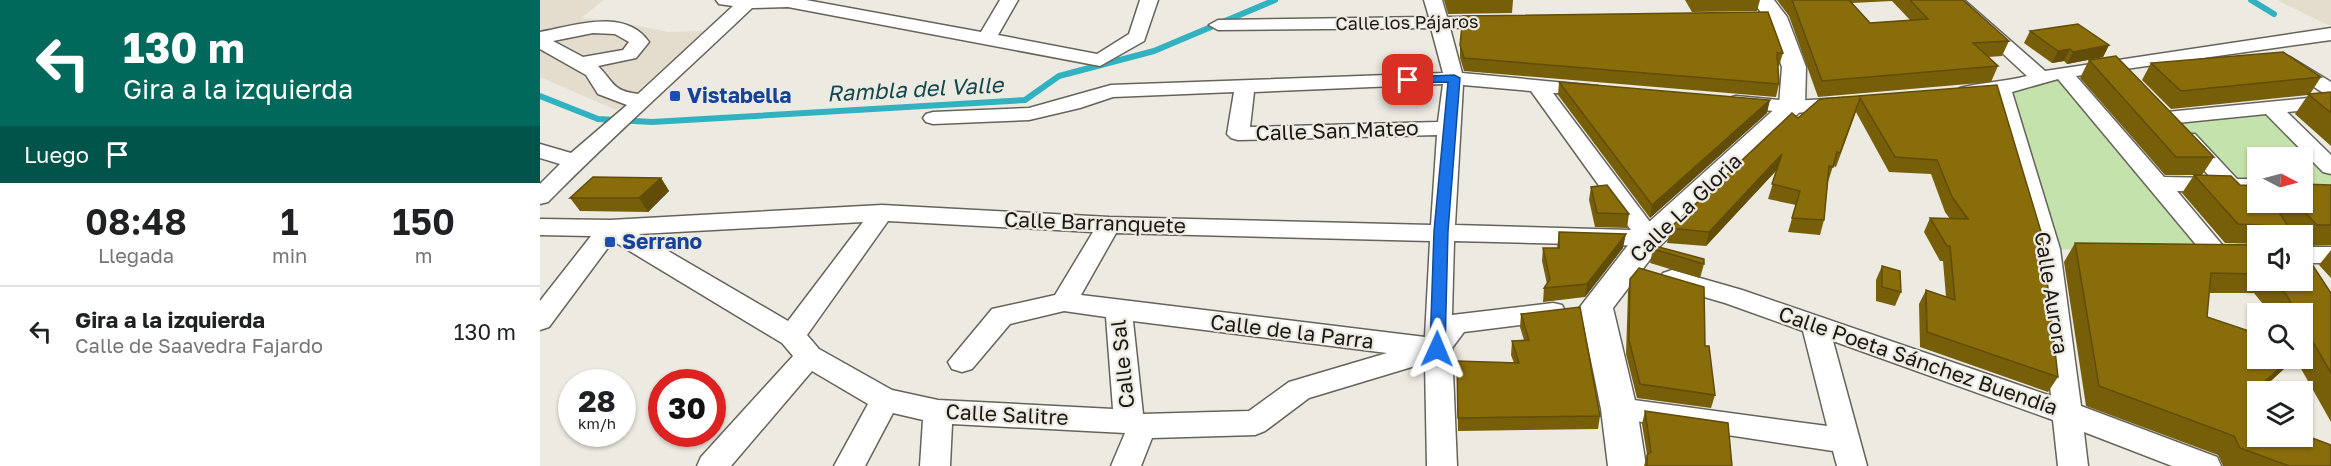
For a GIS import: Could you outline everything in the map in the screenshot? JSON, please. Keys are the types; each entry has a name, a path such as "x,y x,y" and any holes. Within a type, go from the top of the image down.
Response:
{"main road":[{"path":"1764,12 1794,67 1792,107"},
{"name":"Calle La Gloria","path":"1596,307 1650,238 1792,107"},
{"path":"1596,307 1619,409 1627,466"}],"street":[{"path":"725,0 788,2 1100,60 1137,37 1149,0"},
{"path":"858,16 872,0"},
{"path":"986,40 1009,0"},
{"path":"1433,0 1454,78 1441,231 1437,349 1442,466"},
{"path":"1954,0 2051,74 2156,184 2227,253 2183,252"},
{"path":"540,197 574,161 637,107 749,1"},
{"name":"Calle los Pájaros","path":"1218,25 1509,22"},
{"path":"540,40 613,27 634,34 640,42 629,54 579,64"},
{"path":"1944,94 2001,89 2051,74 2112,64 2331,34"},
{"path":"540,40 593,71 605,90 637,107"},
{"path":"2261,43 2331,91"},
{"path":"2112,64 2128,80"},
{"path":"933,118 1029,114 1072,104 1111,91 1454,78 1607,92"},
{"path":"1538,86 1650,238"},
{"name":"Calle San Mateo","path":"1245,87 1238,134 1448,128"},
{"name":"Calle Aurora","path":"2001,89 2059,249 2067,413 2073,466"},
{"path":"1711,100 1792,107 1863,102"},
{"path":"2167,118 2331,102"},
{"path":"2151,103 2230,185"},
{"path":"2271,108 2331,167"},
{"path":"540,151 574,161"},
{"path":"2156,184 2247,186"},
{"path":"712,466 800,346 882,213"},
{"name":"Calle Barranquete","path":"540,226 610,228 882,213 1108,225 1441,231 1650,238"},
{"path":"1064,302 1108,225"},
{"path":"540,320 610,228"},
{"name":"Calle Salitre","path":"610,228 885,400 938,412 1135,423 1255,423 1299,390 1437,349"},
{"path":"2313,263 2331,255"},
{"name":"Calle Poeta Sánchez Buendía","path":"1627,267 1732,296 2067,413 2206,466"},
{"name":"Calle de la Parra","path":"962,362 1001,316 1064,302 1206,322 1437,349"},
{"path":"1437,349 1456,323 1596,307"},
{"name":"Calle Sal","path":"1118,308 1135,423 1126,466"},
{"path":"1619,409 1848,454 1815,325"},
{"path":"849,466 885,400"},
{"path":"935,466 938,412"}],"shaded area":[{"path":"540,0 604,0 581,18 613,21 668,32 704,31 638,98 616,110 540,77"},
{"path":"2277,0 2331,0 2331,25 2328,25"}],"green space":[{"path":"2062,72 2217,253 2048,249 2001,89"},
{"path":"2271,108 2311,147 2247,147 2247,186 2230,185 2167,118"},
{"path":"2313,149 2331,167 2331,188 2313,187"}],"building":[{"path":"1792,0 1849,0 1870,23 1928,19 1910,0 1963,0 2009,41 1973,43 1998,66 1822,81"},
{"path":"1768,12 1783,53 1777,53 1779,84 1464,58 1460,45 1463,16"},
{"path":"2078,24 2109,45 2073,52 2070,49 2058,51 2030,31"},
{"path":"2283,52 2321,77 2181,91 2151,63"},
{"path":"2116,56 2214,157 2176,157 2089,60"},
{"path":"1559,82 1770,100 1652,205"},
{"path":"1997,85 2042,235 2058,377 1927,332 1926,290 1955,300 1950,246 1947,246 1930,218 1968,219 1952,197 1937,160 1895,157 1860,98 1840,153 1837,152 1833,167 1829,166 1824,220 1792,218 1800,191 1772,184 1782,154 1709,232 1670,228 1792,113 1798,118 1820,99"},
{"path":"2331,92 2331,113 2308,94"},
{"path":"2194,175 2231,176 2240,185 2247,185 2247,213 2280,213 2287,225 2238,224"},
{"path":"593,177 661,178 639,198 570,198"},
{"path":"2313,184 2331,185 2331,225 2317,225 2306,213 2313,213"},
{"path":"1607,185 1629,214 1597,213 1591,187"},
{"path":"1559,232 1626,234 1587,284 1544,288 1550,279 1543,248 1559,248"},
{"path":"2075,243 2247,245 2247,274 2211,273 2207,317 2247,330 2247,369 2279,369 2265,381 2247,381 2247,447 2313,447 2313,438 2331,445 2331,466 2289,466 2240,448 2234,436 2099,386"},
{"path":"1655,246 1704,259 1704,264 1653,249"},
{"path":"1882,266 1900,271 1901,292 1882,287"},
{"path":"2313,266 2331,293 2331,373 2313,342 2313,303 2291,303 2283,291 2313,291"},
{"path":"1639,268 1704,287 1705,346 1709,346 1715,395 1640,384 1629,340 1630,279"},
{"path":"1580,307 1600,416 1458,418 1457,361 1519,363 1512,341 1529,340 1521,314"},
{"path":"1645,411 1728,423 1732,466 1647,466 1647,455 1651,452"}],"waterway":[{"name":"Rambla del Valle","path":"540,96 598,119 652,122 1025,100 1059,76 1154,51 1275,0"},
{"name":"Rambla del Valle","path":"2251,0 2274,14"}],"place":[{"name":"Vistabella","path":"675,96"},
{"name":"Serrano","path":"610,242"}],"route":[{"path":"1408,80 1454,78 1441,231 1437,349"}]}
